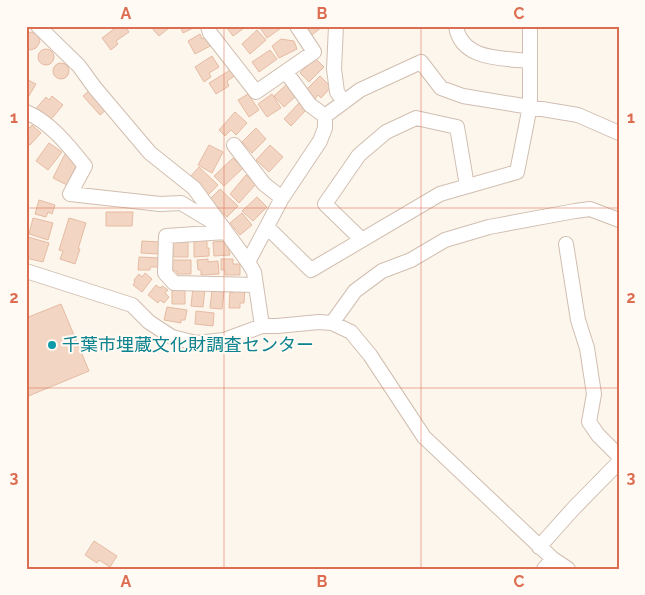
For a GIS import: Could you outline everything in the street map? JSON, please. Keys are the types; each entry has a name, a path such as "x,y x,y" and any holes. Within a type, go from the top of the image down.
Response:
{"street":[{"path":"38,26 79,66 150,154 194,188 254,272 262,326"},
{"path":"208,26 210,33 256,92 314,52 297,26"},
{"path":"336,26 334,69 337,92 344,102"},
{"path":"456,26 457,33 468,48 484,56 530,61"},
{"path":"267,227 311,270 440,194 517,172 530,106 530,26"},
{"path":"325,116 360,90 421,62 441,88 463,96 578,115 619,133"},
{"path":"286,72 310,105 325,116"},
{"path":"26,112 36,116 70,147 85,166 70,194 160,204 181,203 205,216 226,232"},
{"path":"248,262 282,198 320,141 325,128 325,116"},
{"path":"362,240 325,204 359,156 386,132 416,118 457,127 467,186"},
{"path":"234,145 264,184 282,198"},
{"path":"332,323 355,291 382,271 411,260 445,240 488,227 590,209 619,220"},
{"path":"226,232 166,236 165,273 174,283 255,285"},
{"path":"566,244 578,320 587,348 594,394 589,422 598,435 619,456"},
{"path":"26,271 132,305 149,322 172,338 196,343 224,340 262,326 318,322 332,323 351,332 370,355 424,437 486,494 539,547 548,564 568,569"},
{"path":"539,547 619,462"}],"building":[{"path":"118,26 125,26 129,32 116,41 118,44 111,50 102,38"},
{"path":"150,26 167,26 169,28 159,36"},
{"path":"180,26 197,26 183,33"},
{"path":"229,26 247,26 233,36 227,28"},
{"path":"263,26 284,26 267,38 260,28"},
{"path":"305,26 323,26 312,35"},
{"path":"257,30 266,40 250,54 242,44"},
{"path":"31,32 38,35 40,42 36,48 31,50 26,48 26,34"},
{"path":"200,34 202,39 207,36 212,45 195,54 188,41"},
{"path":"281,39 294,41 297,49 279,58 272,46"},
{"path":"46,49 54,57 46,65 38,57"},
{"path":"270,50 277,59 259,72 252,62"},
{"path":"212,56 219,67 209,73 211,77 204,82 195,67"},
{"path":"315,58 324,67 309,82 300,73"},
{"path":"61,63 67,65 69,71 67,77 61,79 55,77 53,71 55,65"},
{"path":"232,69 236,75 227,81 229,86 216,94 209,83"},
{"path":"320,76 331,87 321,98 318,95 315,99 306,90"},
{"path":"26,79 36,84 26,101"},
{"path":"287,84 297,95 284,107 274,96"},
{"path":"90,90 107,109 100,115 83,96"},
{"path":"248,94 259,110 249,117 238,100"},
{"path":"272,94 281,108 267,117 258,104"},
{"path":"52,96 63,105 48,123 34,111 46,97 49,100"},
{"path":"299,103 306,110 291,126 284,119"},
{"path":"235,112 247,123 236,135 231,130 225,136 219,130"},
{"path":"27,125 30,128 32,125 41,133 30,145 26,142"},
{"path":"256,128 266,139 252,153 242,142"},
{"path":"49,143 62,152 48,170 36,161"},
{"path":"209,145 223,152 212,173 198,165"},
{"path":"270,145 283,157 269,172 256,160"},
{"path":"65,154 79,160 67,185 53,178"},
{"path":"233,158 243,168 224,186 214,176"},
{"path":"199,167 218,185 208,195 190,177"},
{"path":"246,175 256,184 239,203 230,194"},
{"path":"220,189 238,206 227,217 209,200"},
{"path":"257,197 267,207 253,221 242,211"},
{"path":"39,200 55,205 52,214 48,212 46,217 35,214"},
{"path":"106,212 133,212 132,226 106,226"},
{"path":"242,213 252,225 240,235 230,223"},
{"path":"33,218 53,223 48,240 29,234"},
{"path":"69,218 86,223 75,264 60,259 63,251 59,250"},
{"path":"28,237 49,243 43,262 26,258"},
{"path":"194,238 207,238 209,256 194,257"},
{"path":"142,241 160,242 159,254 141,253"},
{"path":"173,241 188,241 188,257 173,257"},
{"path":"227,241 230,255 214,256 213,242"},
{"path":"139,257 160,258 160,267 150,267 150,270 138,270"},
{"path":"208,259 208,262 218,261 219,274 201,275 201,270 198,270 197,260"},
{"path":"221,259 233,259 233,264 240,264 240,275 225,275 225,270 221,270"},
{"path":"172,260 191,260 191,274 177,274 177,271 172,271"},
{"path":"145,273 152,279 142,292 133,285 134,280 139,274 142,277"},
{"path":"156,285 168,290 165,293 169,297 164,303 160,300 158,303 148,295"},
{"path":"172,286 185,287 185,304 172,304"},
{"path":"193,287 205,288 203,307 191,306"},
{"path":"233,288 245,288 244,303 240,303 240,308 229,308 230,292 233,293"},
{"path":"212,290 224,291 222,309 210,308"},
{"name":"千葉市埋蔵文化財調査センター","path":"61,304 89,371 26,397 26,318"},
{"path":"167,307 187,310 185,320 181,320 181,323 164,320"},
{"path":"196,311 214,313 213,326 195,324"},
{"path":"94,541 117,556 110,567 99,560 97,563 85,555"}],"place":[{"name":"千葉市埋蔵文化財調査センター","path":"52,345"}]}
